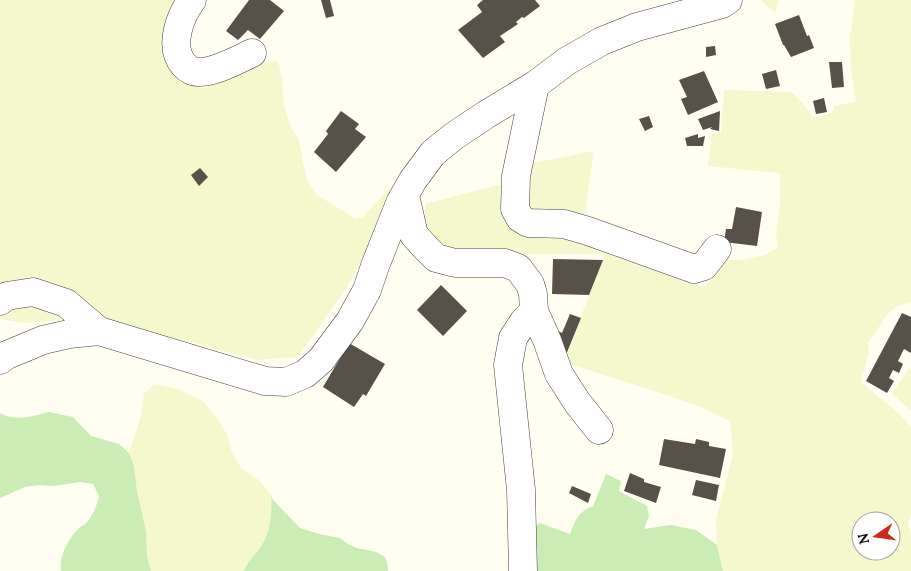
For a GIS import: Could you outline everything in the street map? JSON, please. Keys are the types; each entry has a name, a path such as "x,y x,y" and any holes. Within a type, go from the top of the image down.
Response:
{"street":[{"path":"192,0 180,25 176,44 181,61 187,68 196,72 216,69 252,53"},
{"path":"2,355 43,340 70,334 99,331 265,382 286,382 305,374 321,360 350,321 366,290 405,195 432,153 487,114 602,41 637,27 722,4 728,0"},
{"path":"535,85 516,176 515,210 520,218 528,224 564,224 588,231 694,269 704,266 717,249"},
{"path":"405,195 414,234 436,258 455,263 505,262 518,268 530,284 533,294 534,311 559,374 577,402 599,430"},
{"path":"387,238 402,234 414,234"},
{"path":"0,301 7,296 33,292 66,303 99,331"},
{"path":"523,571 521,490 508,365 513,338 524,321 534,311"}],"green space":[{"path":"0,0 184,0 185,83 205,89 240,69 278,60 284,104 289,123 299,140 306,178 317,195 356,219 363,217 387,191 404,177 380,228 345,290 298,357 257,360 88,318 24,323 0,319"},
{"path":"761,0 778,0 775,13"},
{"path":"854,0 911,0 911,302 897,306 887,315 868,343 869,351 861,382 911,426 911,516 908,522 911,534 911,571 723,571 717,545 716,520 733,454 730,421 698,406 667,395 563,362 604,254 509,254 451,258 434,247 425,214 425,204 510,182 514,167 594,151 585,212 578,232 650,260 676,278 704,287 713,277 717,259 743,260 765,255 778,248 776,233 780,204 780,173 708,166 712,133 721,133 724,90 791,92 803,103 813,118 832,113 834,106 856,102 851,70 850,36"},
{"path":"909,368 911,370 911,410 892,394"},
{"path":"154,384 178,389 204,402 227,434 232,453 242,469 259,480 271,495 272,515 268,533 258,551 244,567 243,571 151,571 147,557 146,531 137,491 134,466 129,453 141,416 144,394"},
{"path":"49,412 73,417 91,436 119,444 129,453 134,466 137,491 146,531 147,557 151,571 61,571 62,555 67,545 76,531 88,521 96,506 99,496 93,484 80,482 53,486 38,485 25,487 0,498 0,413 18,418"},
{"path":"606,474 621,481 619,491 647,506 649,516 644,529 670,525 696,530 717,545 723,571 530,571 532,528 540,523 570,534 578,517 593,506"},
{"path":"271,495 273,500 300,528 340,538 357,548 376,552 385,557 388,571 243,571 262,545 268,532 271,518"}],"building":[{"path":"249,0 270,0 284,11 260,39 248,30 238,40 226,31"},
{"path":"321,0 330,0 334,16 326,18"},
{"path":"483,0 535,0 540,6 524,18 522,17 516,22 518,24 500,36 505,42 483,58 458,30 482,12 477,5"},
{"path":"799,15 814,48 791,57 783,45 775,24"},
{"path":"715,46 716,55 706,57 706,47"},
{"path":"829,62 842,62 844,87 832,88"},
{"path":"776,70 780,86 766,89 762,74"},
{"path":"704,71 718,102 688,115 681,99 687,97 679,80"},
{"path":"824,98 827,112 816,114 813,101"},
{"path":"341,111 359,124 355,129 366,137 336,172 314,152 328,134 326,131"},
{"path":"720,111 719,131 710,129 712,127 703,130 698,119"},
{"path":"649,116 653,127 645,131 639,119"},
{"path":"698,134 698,138 705,136 703,146 687,146 685,138"},
{"path":"200,168 208,177 199,186 191,175"},
{"path":"736,207 762,212 757,246 724,242 726,229 732,229"},
{"path":"553,259 603,260 589,295 552,294"},
{"path":"441,285 467,311 443,336 417,310"},
{"path":"902,313 911,317 911,353 904,349 898,361 903,364 899,373 893,370 889,378 894,381 887,393 866,381"},
{"path":"570,314 581,318 563,362 550,327 562,333"},
{"path":"349,343 385,364 366,396 363,394 354,407 323,387"},
{"path":"664,439 695,444 696,439 709,442 709,446 726,449 720,478 659,465"},
{"path":"630,473 644,479 644,482 661,487 656,503 624,491"},
{"path":"696,480 719,485 716,501 692,495"},
{"path":"572,486 591,494 588,503 569,493"}]}
